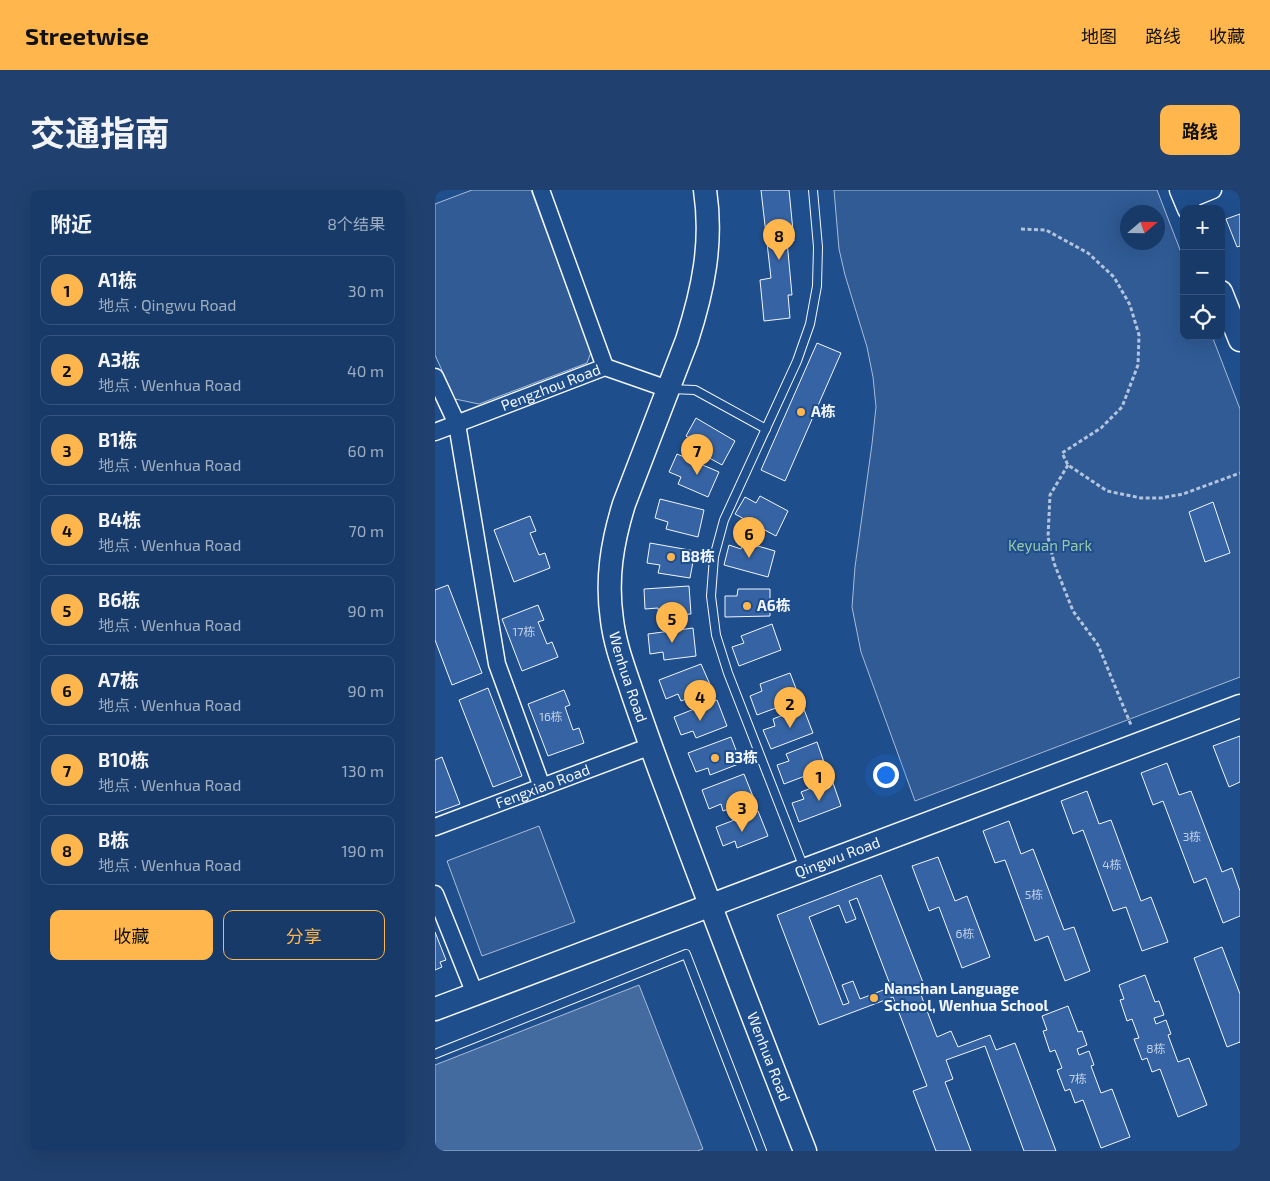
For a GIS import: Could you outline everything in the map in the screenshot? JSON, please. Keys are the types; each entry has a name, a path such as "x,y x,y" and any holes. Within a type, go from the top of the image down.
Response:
{"street":[{"path":"541,190 605,367"},
{"name":"Wenhua Road","path":"705,190 708,222 707,253 703,283 687,340 624,504 613,548 609,596 618,649 651,746 709,906 805,1151"},
{"path":"1185,200 1213,190"},
{"path":"1222,295 1240,340"},
{"name":"Pengzhou Road","path":"435,432 605,367 668,389"},
{"path":"435,378 457,424 497,664 542,787"},
{"name":"Qingwu Road","path":"435,1009 1240,706"},
{"name":"Fengxiao Road","path":"435,827 651,746"},
{"path":"435,894 475,994"}],"lane":[{"path":"805,870 728,673 716,635 711,596 714,558 724,520 797,361 810,324 817,286 819,247 813,190"},
{"path":"668,389 695,390 766,429"},
{"path":"435,1054 686,954 762,1151"}],"path":[{"path":"1021,229 1046,230 1088,252 1115,277 1130,306 1139,336 1138,364 1122,407 1101,428 1062,453 1068,465 1107,491 1141,498 1161,498 1183,494 1240,473"},
{"path":"1068,465 1050,495 1049,537 1054,563 1073,611 1098,645 1132,726"}],"shaded area":[{"path":"472,190 531,190 591,352 587,363 479,404 455,399 435,355 435,204"},
{"name":"Keyuan Park","path":"834,190 1157,190 1163,205 1120,205 1120,250 1165,250 1165,211 1180,250 1180,340 1214,340 1240,409 1240,677 915,801 861,652 852,607 855,567 876,407 867,347 839,249"},
{"path":"539,826 575,922 482,956 447,861"},
{"path":"639,985 703,1149 697,1151 435,1151 435,1065"}],"building":[{"path":"761,190 789,190 794,241 787,241 792,295 788,295 790,318 764,321 760,280 771,278"},
{"path":"1240,214 1240,246 1237,247 1226,219"},
{"name":"A栋","path":"817,343 841,353 785,481 761,470"},
{"path":"696,418 735,441 722,465 693,449 697,442 686,436"},
{"path":"677,454 719,472 708,497 678,484 681,477 669,472"},
{"path":"760,496 788,511 776,536 735,514 745,497 756,503"},
{"path":"660,499 704,510 698,537 666,529 668,522 655,518"},
{"path":"1213,502 1230,553 1205,562 1189,512"},
{"path":"530,516 536,531 530,533 539,555 545,553 550,568 514,582 494,530"},
{"path":"744,542 775,551 768,577 724,565 729,545 741,549"},
{"name":"B8栋","path":"650,543 695,551 690,578 658,573 660,565 647,563"},
{"path":"448,585 482,673 452,685 435,640 435,590"},
{"path":"689,586 691,614 659,616 658,608 645,609 644,589"},
{"name":"A6栋","path":"738,589 770,589 770,616 725,617 725,596 737,596"},
{"path":"538,605 544,620 538,622 547,644 552,642 558,657 522,671 502,619"},
{"path":"772,624 781,650 739,666 732,647 744,643 741,636"},
{"path":"693,628 696,656 664,660 663,652 650,654 648,634"},
{"path":"701,664 712,689 681,701 678,694 666,699 659,680"},
{"path":"790,673 800,699 757,715 750,696 762,691 760,684"},
{"path":"488,688 522,776 493,787 459,700"},
{"path":"564,690 570,705 565,707 573,730 579,728 584,743 548,756 528,704"},
{"path":"717,700 727,726 696,738 693,731 681,735 674,717"},
{"path":"803,707 813,733 771,749 763,730 775,726 773,719"},
{"path":"1240,736 1240,782 1229,787 1213,746"},
{"name":"B3栋","path":"731,737 741,763 710,775 708,768 696,772 688,753"},
{"path":"817,742 826,768 784,784 777,765 789,761 786,754"},
{"path":"442,757 460,804 435,813 435,760"},
{"path":"1167,763 1179,795 1191,791 1222,872 1232,868 1240,891 1240,916 1223,923 1206,878 1194,883 1163,801 1153,805 1141,773"},
{"path":"744,774 754,799 723,811 721,804 709,809 702,790"},
{"path":"832,780 841,806 799,822 792,803 804,799 801,792"},
{"path":"1087,791 1099,824 1111,820 1141,901 1151,897 1168,942 1142,951 1126,907 1113,911 1083,830 1073,834 1061,801"},
{"path":"758,811 768,836 737,848 735,841 723,846 716,827"},
{"path":"1009,821 1021,854 1033,849 1064,930 1074,927 1090,971 1065,981 1048,936 1035,941 1005,860 995,863 983,831"},
{"path":"938,857 955,901 967,896 990,957 962,968 939,907 929,911 912,866"},
{"path":"881,875 924,985 918,987 937,1037 951,1031 958,1047 990,1035 996,1050 1015,1043 1056,1151 1024,1151 985,1046 946,1060 953,1079 945,1082 971,1151 936,1151 913,1091 927,1086 893,997 819,1025 777,915","holes":["857,898 891,987 860,999 853,981 842,985 849,1003 843,1005 809,917 839,905 846,923 856,919 849,901"]},
{"path":"435,932 446,960 440,962 442,967 435,970"},
{"path":"1222,947 1240,994 1240,1042 1227,1047 1194,958"},
{"path":"1145,975 1155,1002 1159,1001 1164,1015 1154,1018 1156,1024 1166,1020 1171,1034 1168,1035 1178,1062 1189,1058 1207,1105 1178,1117 1160,1069 1152,1072 1147,1058 1142,1060 1134,1039 1139,1038 1132,1019 1127,1021 1120,1000 1124,999 1119,985"},
{"path":"1068,1006 1078,1032 1082,1031 1087,1045 1077,1049 1079,1055 1089,1051 1094,1065 1091,1066 1101,1093 1112,1089 1130,1137 1101,1148 1083,1100 1075,1103 1070,1089 1065,1091 1057,1070 1062,1068 1055,1050 1050,1052 1043,1031 1047,1030 1042,1016"}],"place":[{"name":"B栋","path":"779,260"},
{"name":"A栋","path":"801,412"},
{"name":"B10栋","path":"697,475"},
{"name":"B8栋","path":"671,557"},
{"name":"A7栋","path":"749,558"},
{"name":"A6栋","path":"747,606"},
{"name":"B6栋","path":"672,643"},
{"name":"B4栋","path":"700,721"},
{"name":"A3栋","path":"790,728"},
{"name":"B3栋","path":"715,758"},
{"name":"A1栋","path":"819,801"},
{"name":"B1栋","path":"742,832"},
{"name":"Nanshan Language School, Wenhua School","path":"874,998"}]}
